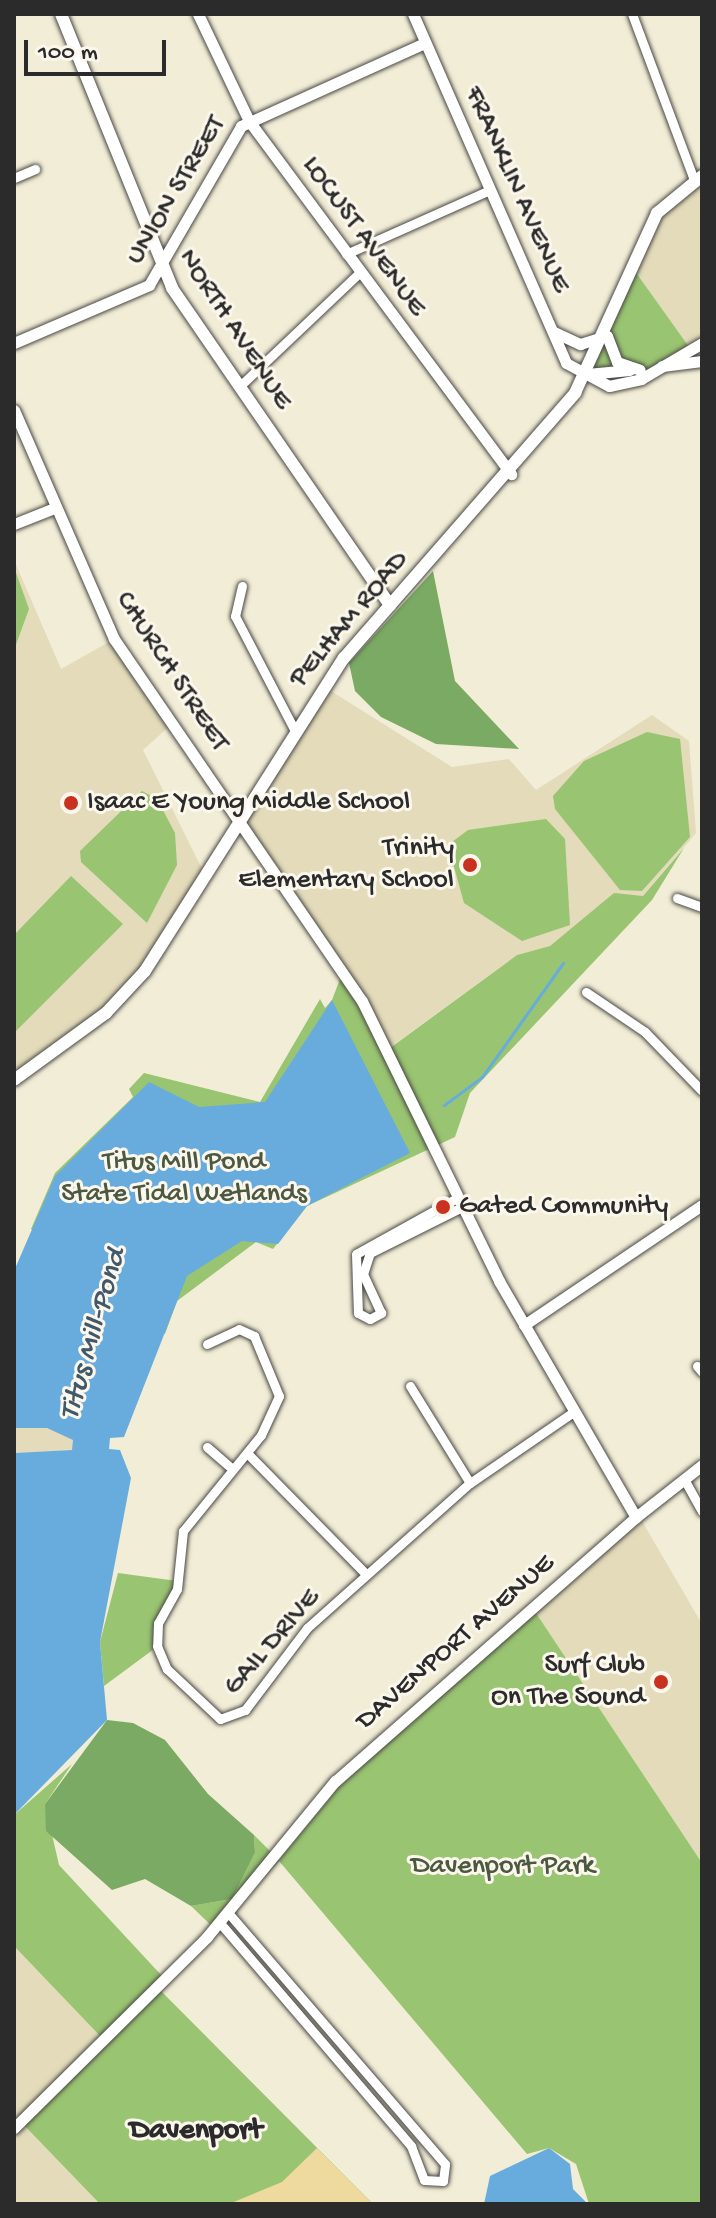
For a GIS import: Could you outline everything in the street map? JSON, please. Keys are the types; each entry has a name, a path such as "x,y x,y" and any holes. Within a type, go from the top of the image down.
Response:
{"main road":[{"name":"NORTH AVENUE","path":"61,14 162,265 240,386 390,605"},
{"name":"PELHAM ROAD","path":"14,1080 128,992 240,820 294,729 390,605 511,474 587,374 607,336 657,213 698,178"}],"street":[{"name":"LOCUST AVENUE","path":"198,14 249,121 511,474"},
{"name":"FRANKLIN AVENUE","path":"413,14 566,363 587,374"},
{"path":"632,14 698,178"},
{"name":"UNION STREET","path":"14,343 149,285 249,121 425,43"},
{"path":"14,178 35,169"},
{"path":"346,254 490,190"},
{"path":"240,386 359,273"},
{"path":"552,331 572,343 607,336 617,362 649,369 702,361"},
{"path":"587,374 609,386 702,343"},
{"name":"CHURCH STREET","path":"14,410 54,508 114,639 362,1001 460,1203 524,1325"},
{"path":"14,524 54,508"},
{"path":"242,586 235,616 294,729"},
{"path":"677,898 702,907"},
{"path":"586,992 645,1032 702,1091"},
{"path":"460,1203 370,1253 363,1274 381,1313 370,1319 358,1313 356,1254 460,1203"},
{"path":"636,1517 572,1413 524,1325 702,1205"},
{"name":"GAIL DRIVE","path":"207,1344 239,1329 254,1336 278,1381 273,1416 183,1531 181,1577 156,1637 167,1669 213,1715 229,1719 245,1710 307,1628 366,1574 470,1483 572,1413"},
{"path":"410,1386 470,1483"},
{"path":"207,1447 232,1469"},
{"path":"247,1453 366,1574"},
{"name":"DAVENPORT AVENUE","path":"14,2128 224,1918 335,1781 636,1517 702,1465"},
{"path":"684,1479 702,1511"},
{"path":"224,1918 445,2164 443,2181 424,2180 411,2146 224,1918"}],"shaded area":[{"path":"702,173 702,346 692,351 632,267 656,206"},
{"path":"14,560 61,669 116,638 173,723 143,750 205,875 128,990 14,1081"},
{"name":"Trinity Elementary School","path":"323,686 452,767 509,759 536,790 652,715 689,741 696,833 643,896 614,894 550,946 517,955 385,1051 240,819"},
{"path":"14,1428 47,1428 73,1439 73,1450 14,1453"},
{"path":"639,1516 702,1624 702,1863 534,1610"},
{"path":"14,1946 102,2038 19,2120 100,2204 14,2204"}],"green space":[{"path":"632,267 692,351 650,372 588,378"},
{"path":"14,567 29,609 14,650"},
{"path":"433,571 455,681 519,749 436,744 381,717 355,691 349,663"},
{"path":"647,732 680,739 690,837 642,891 620,890 555,809 553,796 584,761"},
{"path":"142,791 157,799 175,833 177,865 147,923 81,862 80,851"},
{"path":"546,819 565,839 570,925 522,941 464,903 448,845 468,830"},
{"name":"Titus Mill Pond State Tidal Wetlands","path":"684,848 652,900 470,1093 455,1137 307,1206 273,1249 256,1242 177,1301 165,1334 31,1229 55,1173 133,1097 129,1089 144,1073 260,1102 320,999 325,1008 332,1000 343,971 386,1051 517,955 550,946 614,893 643,896"},
{"path":"71,876 123,924 14,1033 14,935"},
{"path":"118,1573 177,1581 154,1649 104,1686 100,1642"},
{"name":"Davenport Park","path":"534,1610 702,1863 702,2204 589,2204 576,2164 549,2148 527,2154 279,1861 217,1931 191,1906 232,1899 255,1853 254,1835 279,1860 338,1788"},
{"path":"107,1720 133,1723 165,1740 208,1794 254,1835 255,1853 232,1899 191,1906 145,1879 112,1890 46,1831 45,1804"},
{"path":"72,1764 45,1804 59,1865 163,1977 155,1985 371,2202 100,2204 19,2120 102,2038 14,1946 14,1815"}],"sand":[{"path":"317,2148 371,2202 229,2204 282,2182"}],"water":[{"name":"Titus Mill-Pond","path":"332,1000 410,1153 307,1206 278,1244 242,1241 187,1276 124,1437 110,1438 109,1449 120,1450 131,1478 100,1642 107,1720 14,1815 14,1453 72,1450 73,1440 47,1428 14,1428 14,1271 55,1176 149,1082 199,1107 265,1102"},
{"path":"549,2148 570,2164 573,2189 588,2204 484,2204 490,2176"}],"waterway":[{"path":"444,1105 482,1077 563,963"}],"place":[{"name":"Isaac E Young Middle School","path":"71,803"},
{"name":"Trinity Elementary School","path":"470,865"},
{"name":"Gated Community","path":"443,1207"},
{"name":"Surf Club On The Sound","path":"661,1682"}],"district":[{"name":"Davenport","path":"196,2132"}]}
